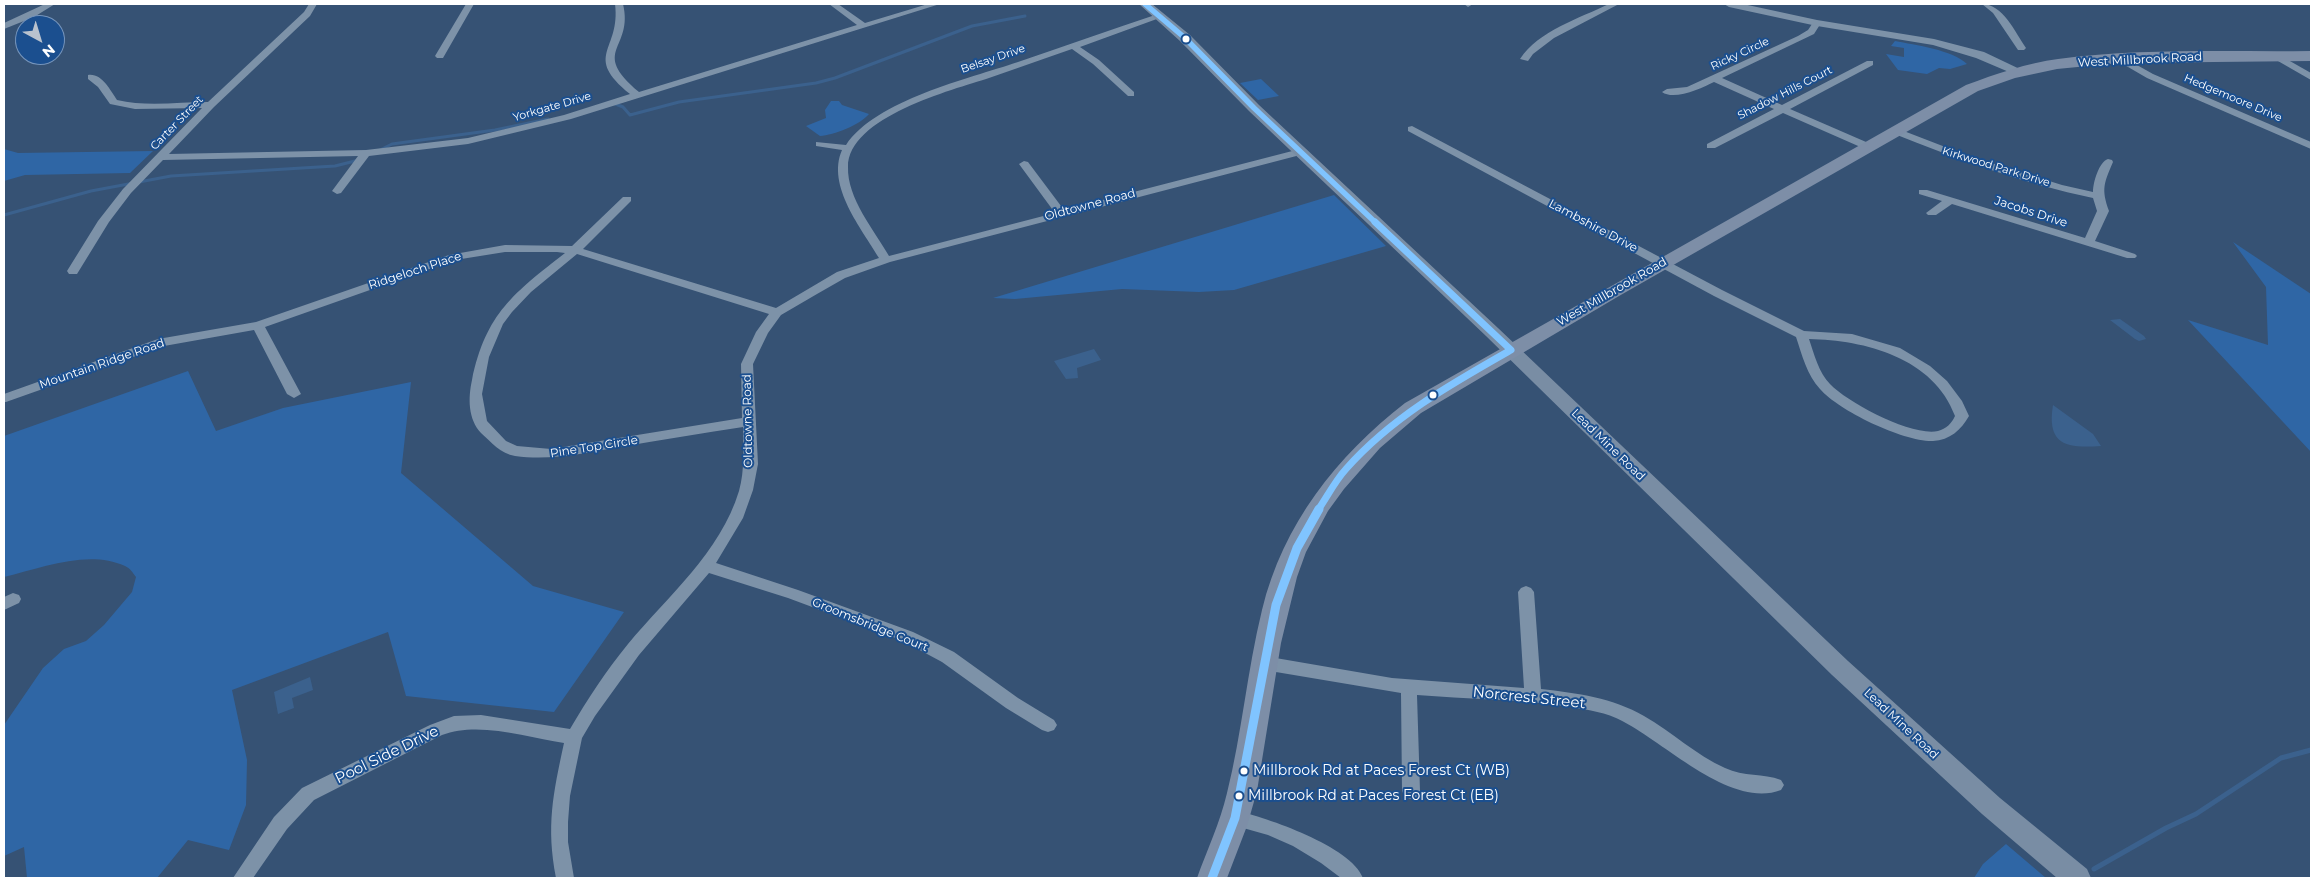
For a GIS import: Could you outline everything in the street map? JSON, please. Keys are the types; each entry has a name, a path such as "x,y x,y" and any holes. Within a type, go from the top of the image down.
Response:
{"main road":[{"name":"Lead Mine Road","path":"1145,4 1161,16 1300,152 1511,350 1882,708 1990,806 2078,878"},
{"name":"West Millbrook Road","path":"1212,878 1236,818 1264,663 1284,575 1307,527 1347,468 1380,433 1413,408 1511,350 1972,88 2015,73 2057,64 2119,58 2311,56"}],"street":[{"path":"4,26 51,4"},
{"name":"Carter Street","path":"73,271 104,221 127,191 211,105 305,15 313,4"},
{"path":"440,56 470,4"},
{"path":"619,4 621,13 619,31 612,46 610,60 612,69 620,80 637,96"},
{"path":"833,4 864,26"},
{"name":"Yorkgate Drive","path":"161,157 366,153 461,142 509,132 637,96 936,4"},
{"path":"1525,58 1526,53 1539,43 1615,4"},
{"path":"1728,4 1817,23 1923,42 1963,53 2015,73"},
{"path":"1986,4 1996,11 2021,48"},
{"name":"Belsay Drive","path":"847,148 867,127 889,112 920,98 1161,16"},
{"name":"Ricky Circle","path":"1667,92 1690,90 1715,79 1812,32 1817,23"},
{"path":"1072,45 1096,62 1131,94"},
{"path":"2274,55 2311,77"},
{"name":"Hedgemoore Drive","path":"2119,58 2150,76 2311,146"},
{"name":"Shadow Hills Court","path":"1711,146 1870,63"},
{"path":"91,77 102,85 113,102 121,104 135,106 211,105"},
{"path":"1715,79 1870,147"},
{"name":"Lambshire Drive","path":"1412,129 1802,335 1829,335 1860,339 1882,344 1902,353 1949,389 1957,401 1962,416 1957,427 1945,433 1931,436 1878,419 1839,399 1825,388 1817,376 1802,335"},
{"name":"Kirkwood Park Drive","path":"1896,131 1962,158 2060,188 2098,196"},
{"path":"820,144 847,148 843,180 886,260"},
{"name":"Oldtowne Road","path":"565,878 559,842 559,822 561,796 574,737 589,711 633,650 706,566 736,518 746,490 751,464 747,364 762,332 777,312 841,275 886,260 1300,152"},
{"path":"337,191 366,153"},
{"path":"2088,244 2102,211 2098,196 2098,184 2108,162"},
{"path":"1024,164 1061,213"},
{"name":"Jacobs Drive","path":"1923,192 2131,256"},
{"name":"Pine Top Circle","path":"627,199 575,250 534,284 508,309 488,341 478,372 475,394 480,423 501,444 514,451 551,454 749,421"},
{"path":"1932,213 1950,201"},
{"name":"Ridgeloch Place","path":"258,325 454,257 506,248 575,250 777,312"},
{"path":"258,325 294,394"},
{"name":"Mountain Ridge Road","path":"6,398 162,342 258,325"},
{"name":"Groomsbridge Court","path":"706,566 792,594 907,636 948,657 1012,703 1048,725"},
{"path":"1526,592 1533,695"},
{"name":"Norcrest Street","path":"1264,663 1409,687 1533,695 1603,706 1626,714 1646,725 1708,768 1738,782 1774,785"},
{"path":"1409,687 1411,791"},
{"name":"Pool Side Drive","path":"242,878 279,825 297,803 308,794 436,730 454,723 481,722 574,737"},
{"path":"1236,818 1267,825 1308,843 1339,864 1354,878"}],"shaded area":[{"path":"1895,41 1923,46 1953,55 1967,64 1950,69 1939,68 1927,74 1898,70 1886,54 1904,57 1904,48 1891,46"},
{"path":"1261,79 1279,96 1258,100 1240,83"},
{"path":"831,101 839,101 842,105 869,114 860,122 846,129 820,136 806,126 826,118 825,110"},
{"path":"4,149 18,153 153,151 130,173 25,175 4,181"},
{"path":"1334,195 1386,246 1234,290 1199,292 1122,289 1015,299 993,298"},
{"path":"2233,242 2311,294 2311,452 2188,320 2268,345 2266,287"},
{"path":"2120,319 2146,339 2139,341 2135,339 2110,320"},
{"path":"1094,349 1101,360 1077,368 1078,378 1066,379 1054,361"},
{"path":"188,371 216,431 283,408 411,382 401,473 533,586 624,612 554,712 406,696 388,632 232,690 247,760 246,805 229,850 188,840 157,878 27,878 24,847 4,856 4,725 43,668 64,649 86,641 104,625 132,592 136,577 125,566 111,561 96,559 64,562 4,577 4,436"},
{"path":"2053,405 2093,434 2101,446 2079,446 2062,442 2053,429"},
{"path":"310,677 313,690 292,698 294,708 278,714 274,692"},
{"path":"2006,844 2046,878 1974,878 1983,864"}],"waterway":[{"path":"613,103 623,107 630,115 679,102 816,83 835,78 972,26 1025,16"},
{"path":"380,150 392,144 495,130 548,119"},
{"path":"4,215 91,191 171,176 335,166 359,160"},
{"path":"2094,869 2166,828 2196,814 2281,758 2311,750"}],"transit line":[{"path":"1145,4 1185,38 1254,108 1511,350 1436,393 1388,427 1345,470 1311,521 1297,548 1276,605 1235,818 1212,878"}],"place":[{"name":"Millbrook Rd at Paces Forest Ct (WB)","path":"1244,771"},
{"name":"Millbrook Rd at Paces Forest Ct (EB)","path":"1239,796"}]}
